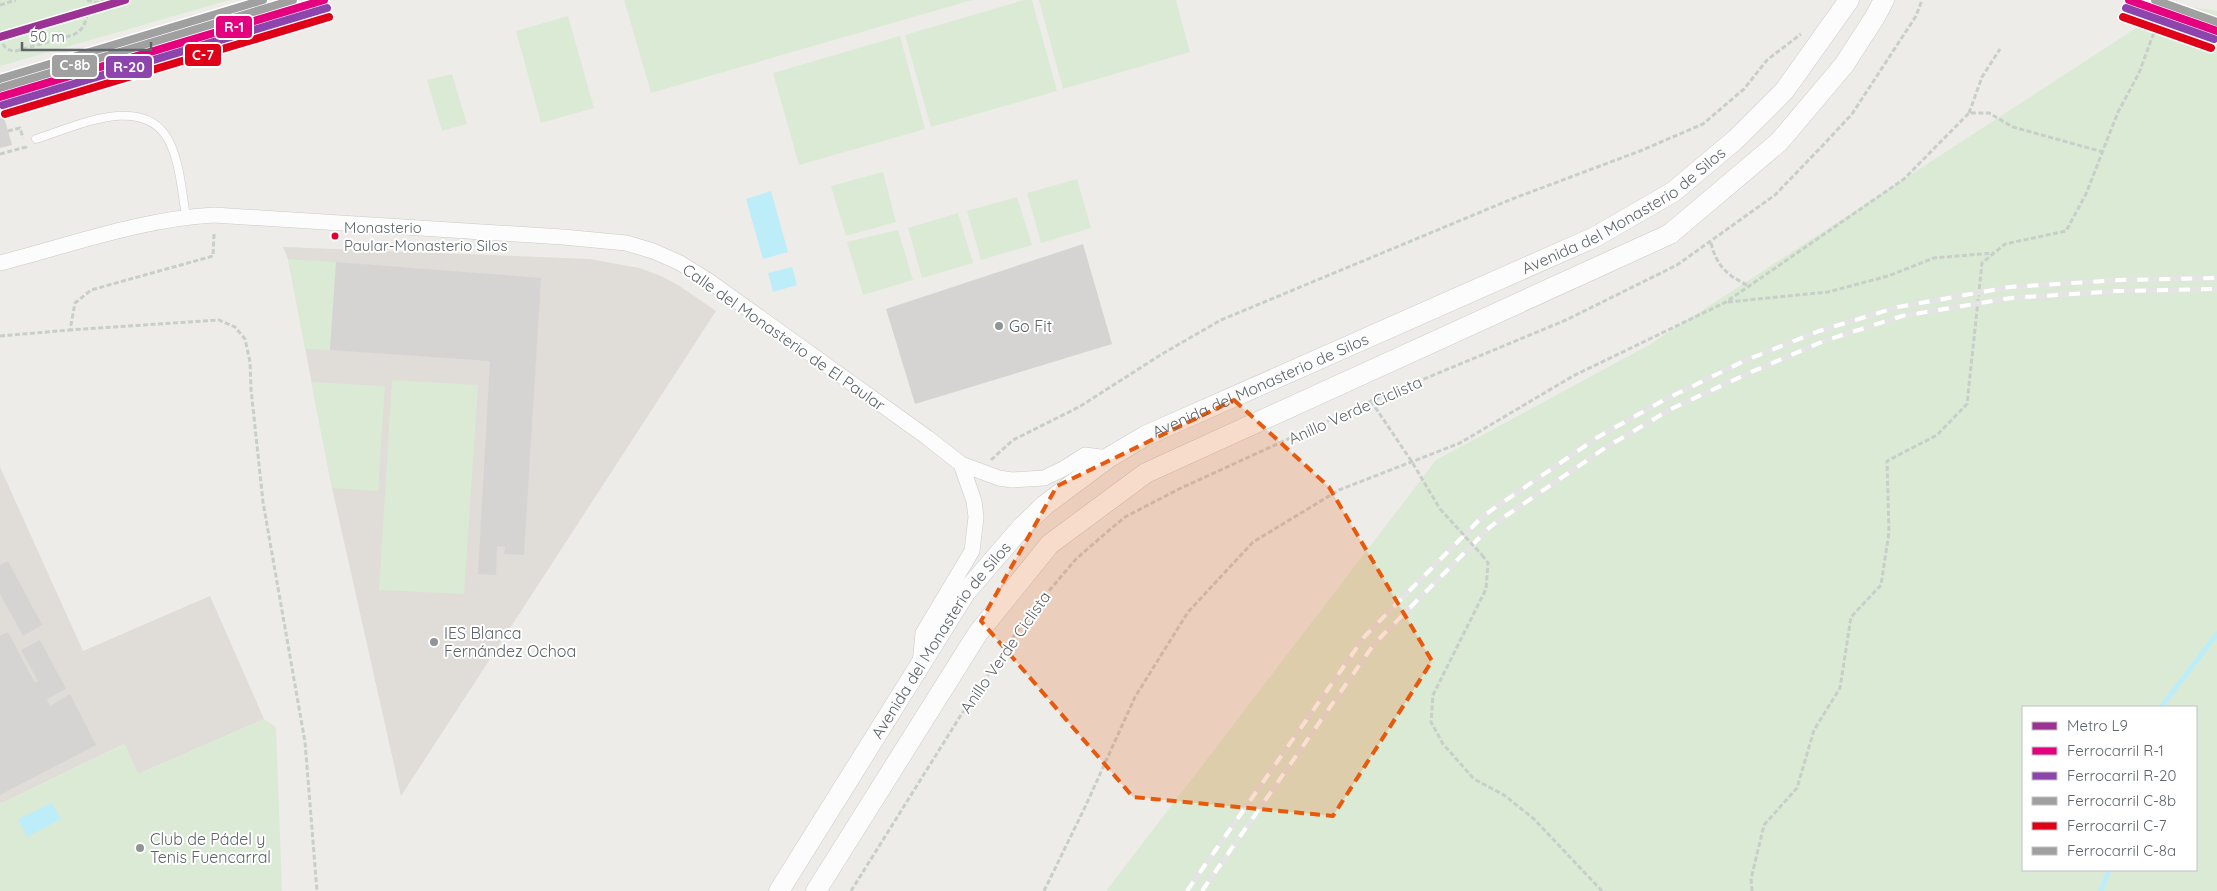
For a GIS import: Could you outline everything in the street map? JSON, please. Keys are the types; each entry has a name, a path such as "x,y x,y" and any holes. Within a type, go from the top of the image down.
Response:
{"street":[{"name":"Avenida del Monasterio de Silos","path":"779,891 964,593 1014,535 1045,505 1108,458 1153,432 1595,237 1673,192 1723,151 1785,90 1849,0"},
{"name":"Avenida del Monasterio de Silos","path":"816,891 978,633 1050,544 1146,472 1670,234 1779,142 1844,65 1884,0"},
{"name":"Calle del Monasterio de El Paular","path":"0,263 131,228 186,217 248,217 563,237 626,243 654,251 680,263 709,280 960,464 999,478 1033,480 1052,475 1085,455 1108,458"},
{"path":"920,664 923,633 948,588 972,551 976,517 974,501 960,464"}],"lane":[{"path":"36,139 112,116 129,114 146,119 158,127 168,140 174,153 186,217"}],"path":[{"path":"0,6 16,0"},
{"path":"87,0 97,3"},
{"path":"0,37 5,48 10,51 16,51 74,35 80,32 85,25 89,7 108,0"},
{"name":"Anillo Verde Ciclista","path":"851,891 1010,640 1053,584 1076,559 1125,517 1178,489 1371,401 1566,320 1652,279 1711,243 1775,195 1852,114 1916,16 1922,0"},
{"path":"1752,891 1751,879 1764,825 1797,788 1814,730 1840,688 1850,617 1881,585 1890,532 1887,461 1938,435 1967,404 1982,263 2005,244 2066,231 2086,194 2118,112 2138,73 2152,35 2176,0"},
{"path":"987,464 1013,440 1079,407 1162,354 1222,320 1512,199 1640,151 1703,124 1744,89 1767,60 1801,34"},
{"path":"1044,891 1086,805 1135,697 1188,612 1253,542 1339,490 1460,444 1573,376 1726,302 1904,179 1969,113 1982,77 2000,49"},
{"path":"1969,113 1989,113 2013,127 2103,152"},
{"path":"0,154 26,147 20,128 8,131"},
{"path":"70,330 75,303 81,296 91,290 117,282 142,277 214,256 214,234"},
{"path":"1711,243 1715,260 1733,278 1749,286"},
{"path":"1726,302 1828,292 1888,276 1934,258 1994,253"},
{"path":"0,336 195,320 219,320 235,327 245,339 250,362 251,389 263,502 305,742 317,891"},
{"path":"1371,401 1412,462 1440,509 1488,563 1486,589 1434,695 1431,722 1443,744 1474,779 1504,794 1534,819 1602,891"}],"highlighted area":[{"path":"1234,400 1329,487 1432,661 1333,816 1133,797 981,621 1057,486"}],"shaded area":[{"name":"IES Blanca Fernández Ochoa","path":"283,247 590,259 639,268 661,276 678,285 716,311 401,796 332,488 288,259"},
{"path":"0,467 83,651 210,596 264,719 138,774 124,744 0,804"}],"green space":[{"path":"0,0 230,0 0,66"},
{"path":"624,0 972,0 651,93"},
{"path":"1024,0 1032,0 1057,91 931,127 905,35"},
{"path":"1039,0 1176,0 1190,52 1063,89"},
{"path":"2173,4 2217,11 2217,891 1106,891 1436,460 1649,345"},
{"path":"568,16 594,108 541,123 516,31"},
{"path":"900,36 925,129 799,165 773,73"},
{"path":"452,74 467,124 442,131 427,80"},
{"path":"883,172 896,222 846,236 831,186"},
{"path":"1077,179 1091,228 1041,243 1027,193"},
{"path":"1017,197 1032,245 981,260 967,211"},
{"path":"958,213 973,263 922,278 908,228"},
{"path":"898,230 913,280 863,295 847,242"},
{"path":"288,259 336,262 330,350 305,349"},
{"path":"392,380 478,385 464,594 379,590"},
{"path":"311,382 385,386 378,491 332,488"},
{"name":"Club de Pádel y Tenis Fuencarral","path":"264,719 276,727 282,891 0,891 0,804 125,744 138,774"}],"water":[{"path":"771,191 788,252 763,259 746,199"},
{"path":"792,267 797,285 773,292 768,273"},
{"path":"52,803 61,819 27,837 18,819"}],"building":[{"path":"4,117 12,145 0,148 0,118"},
{"name":"Go Fit","path":"1083,244 1112,344 915,404 886,309"},
{"path":"336,262 541,278 524,555 504,554 505,547 497,546 496,575 478,574 490,361 330,350"},
{"path":"8,561 42,625 23,636 0,594 0,565"},
{"path":"8,632 35,683 38,681 21,650 40,640 66,689 47,699 50,706 70,694 96,745 0,795 0,636"}],"waterway":[{"path":"2162,706 2217,634"},
{"path":"2101,891 2109,871"}],"railway":[{"path":"1187,891 1365,636 1483,516 1598,437 1664,400 1744,361 1819,331 1898,307 2010,287 2120,280 2217,278"},
{"path":"1202,891 1374,644 1491,526 1605,448 1671,409 1749,373 1824,341 1902,316 2011,298 2118,291 2217,289"}],"metro line":[{"name":"L9","path":"0,37 125,0"}],"rail line":[{"name":"C-8a","path":"0,79 263,0"},
{"name":"C-8b","path":"0,88 293,0"},
{"name":"R-1","path":"0,97 324,0"},
{"name":"R-1","path":"2129,0 2217,31"},
{"name":"C-8b","path":"2155,0 2217,22"},
{"name":"R-20","path":"3,105 327,8"},
{"name":"R-20","path":"2126,8 2214,39"},
{"name":"C-7","path":"5,114 329,17"},
{"name":"C-7","path":"2123,17 2211,48"}],"place":[{"name":"Monasterio Paular-Monasterio Silos","path":"335,236"},
{"name":"Go Fit","path":"999,326"},
{"name":"IES Blanca Fernández Ochoa","path":"434,642"},
{"name":"Club de Pádel y Tenis Fuencarral","path":"140,848"}]}
